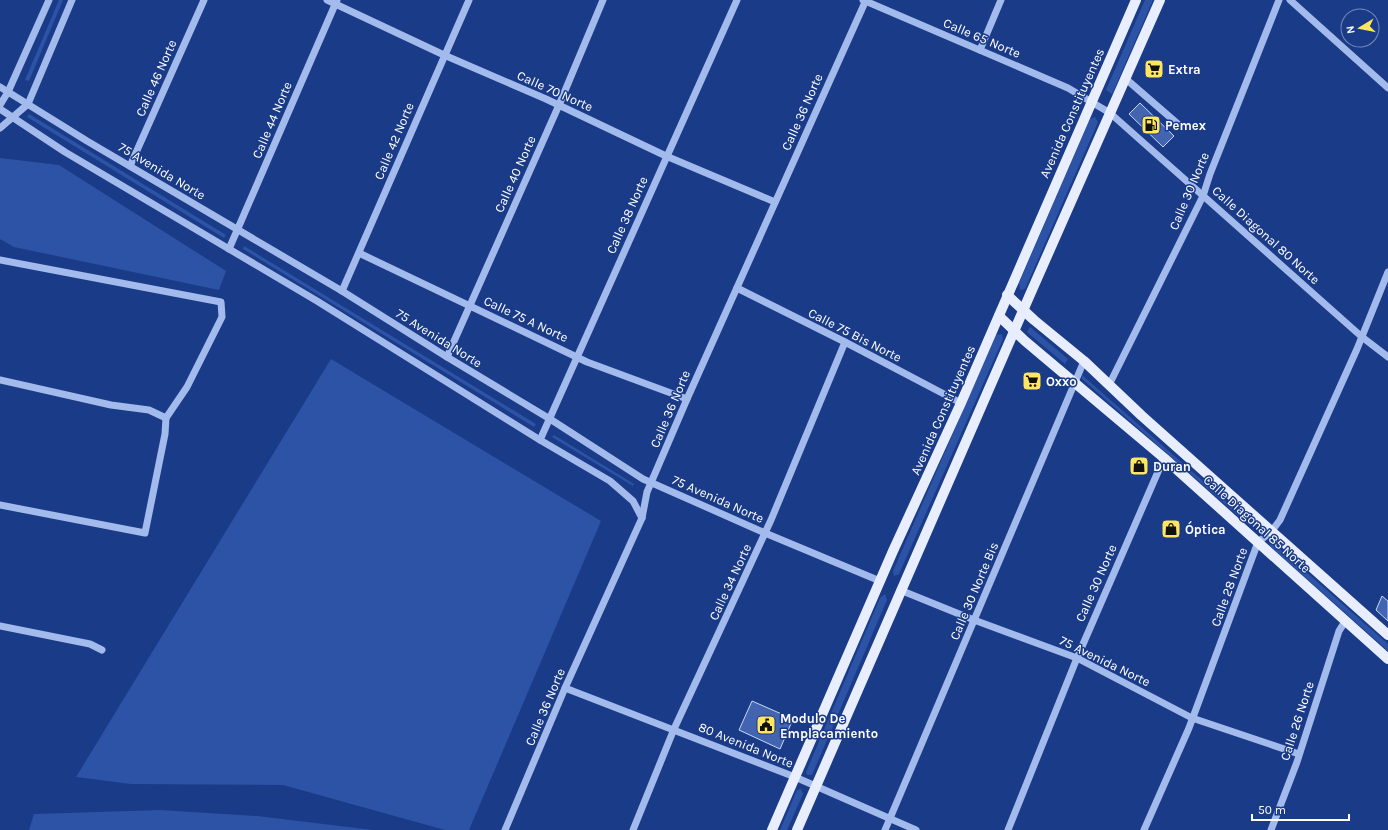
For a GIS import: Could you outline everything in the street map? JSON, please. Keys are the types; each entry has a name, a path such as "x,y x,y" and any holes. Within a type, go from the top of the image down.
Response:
{"main road":[{"name":"Avenida Constituyentes","path":"772,830 880,582 961,404 1091,100 1136,0"},
{"path":"797,830 900,590 1160,0"},
{"name":"Calle Diagonal 85 Norte","path":"1008,295 1034,320 1084,362 1388,636"},
{"name":"Calle Diagonal 85 Norte","path":"999,316 1164,458 1388,659"}],"street":[{"path":"0,105 8,92 49,0"},
{"path":"0,128 28,104 72,0"},
{"name":"Calle 46 Norte","path":"130,166 204,0"},
{"name":"Calle 70 Norte","path":"327,0 336,2 444,55 559,105 666,156 775,202"},
{"name":"Calle 42 Norte","path":"342,291 468,0"},
{"name":"Calle 40 Norte","path":"447,357 559,105 603,0"},
{"name":"Calle 38 Norte","path":"540,440 737,0"},
{"name":"Calle 65 Norte","path":"865,0 1091,100"},
{"name":"Calle 36 Norte","path":"505,830 565,688 642,518 647,492 687,399 865,0"},
{"path":"980,50 1001,0"},
{"name":"Calle 30 Norte","path":"1109,386 1203,196 1210,174 1279,0"},
{"path":"1290,0 1388,88"},
{"name":"Calle 44 Norte","path":"229,249 336,2"},
{"path":"1126,79 1179,125"},
{"name":"75 Avenida Norte","path":"0,86 130,166 342,291 651,483 880,582"},
{"name":"Calle Diagonal 80 Norte","path":"1091,100 1110,113 1362,337 1388,358"},
{"path":"0,109 65,152 318,301 540,440 610,481 633,501 642,518"},
{"name":"Calle 75 A Norte","path":"359,253 587,362 687,399"},
{"path":"0,260 221,302 222,317 187,387 166,418 165,434 145,533 0,505"},
{"name":"Calle 28 Norte","path":"1144,830 1192,718 1258,542 1271,532 1280,520 1362,337 1388,272"},
{"name":"Calle 75 Bis Norte","path":"737,288 845,342 961,404"},
{"name":"Calle 34 Norte","path":"633,830 674,729 765,533 845,342"},
{"name":"Calle 30 Norte Bis","path":"885,830 891,819 1084,362"},
{"path":"0,380 111,405 149,410 166,418"},
{"name":"Calle 30 Norte","path":"1008,830 1077,658 1164,458"},
{"name":"75 Avenida Norte","path":"900,590 974,620 1077,658 1192,718 1300,754"},
{"name":"Calle 26 Norte","path":"1271,830 1300,754 1339,631 1346,620"},
{"path":"0,626 90,644 102,650"},
{"name":"80 Avenida Norte","path":"565,688 795,777 916,830"}],"shaded area":[{"path":"59,0 63,0 29,81 25,80"},
{"path":"1145,0 1153,0 1112,94 1106,90"},
{"path":"29,114 226,235 224,238 27,117"},
{"path":"1095,117 1098,122 1025,289 1020,290 1019,283 1090,119"},
{"path":"0,158 59,165 226,271 219,290 14,247 0,239"},
{"path":"244,246 536,424 534,427 243,249"},
{"path":"1030,327 1068,359 1065,364 1027,332"},
{"path":"1002,334 1003,339 899,574 894,576 893,571 996,335"},
{"path":"331,359 601,521 469,830 445,830 283,785 131,784 76,777"},
{"path":"1082,375 1253,525 1250,526 1082,379"},
{"path":"554,435 634,484 633,486 552,437"},
{"path":"1272,542 1388,644 1388,651 1269,545"},
{"path":"885,594 887,600 812,775 807,775 806,772 880,598"},
{"path":"801,789 803,794 787,830 780,830 797,790"},
{"path":"160,810 257,816 373,830 29,830 34,814"}],"building":[{"name":"Pemex","path":"1140,103 1174,136 1163,147 1129,114"},
{"path":"1382,596 1388,601 1388,621 1376,610"},
{"name":"Modulo De Emplacamiento","path":"752,701 793,719 780,749 739,730"}],"place":[{"name":"Extra","path":"1154,69"},
{"name":"Pemex","path":"1151,125"},
{"name":"Oxxo","path":"1032,381"},
{"name":"Duran","path":"1139,466"},
{"name":"Óptica","path":"1171,529"},
{"name":"Modulo De Emplacamiento","path":"766,725"}]}
